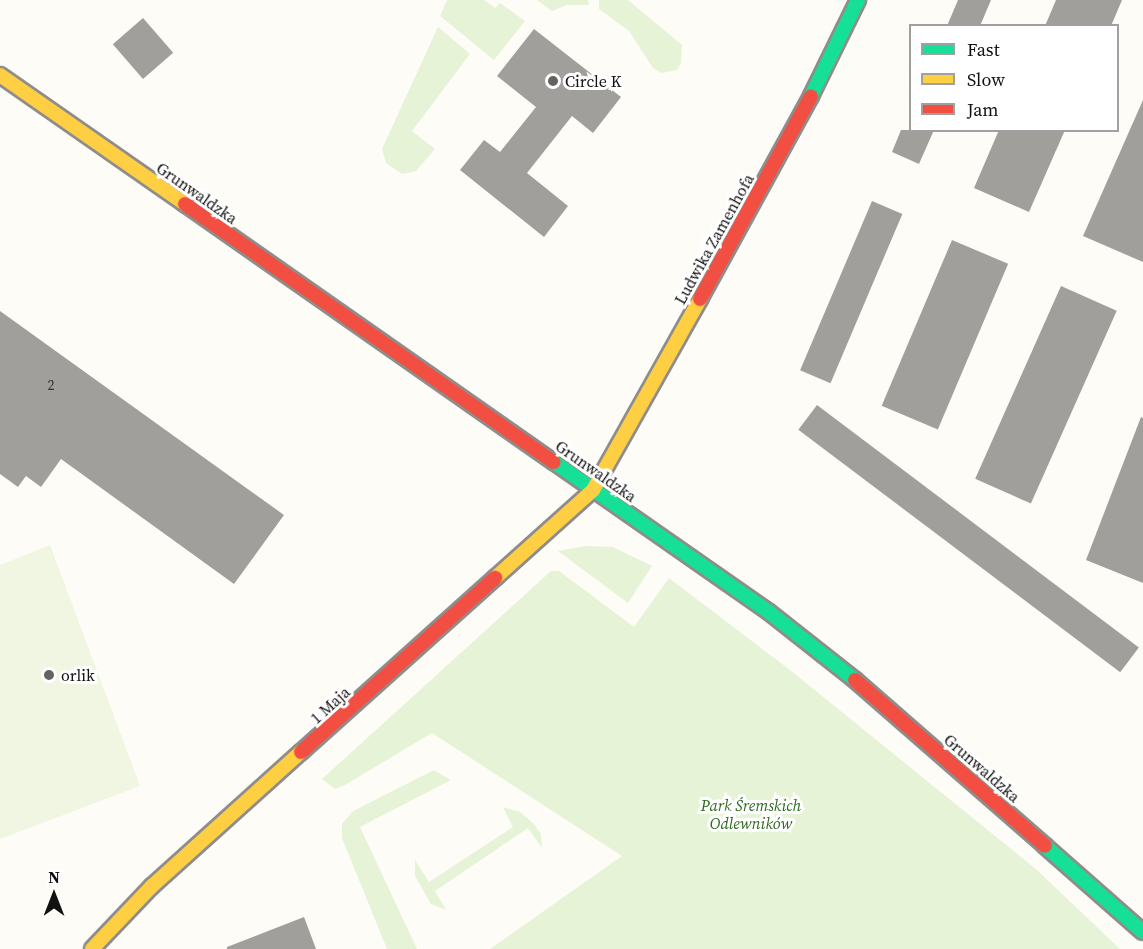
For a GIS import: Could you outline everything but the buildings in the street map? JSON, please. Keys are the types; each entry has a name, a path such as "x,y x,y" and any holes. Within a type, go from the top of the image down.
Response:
{"main road":[{"name":"Ludwika Zamenhofa","path":"593,490 790,138 858,0"},
{"name":"Grunwaldzka","path":"0,75 828,657 1143,933"},
{"name":"1 Maja","path":"92,949 152,886 593,490"}],"green space":[{"path":"447,0 484,0 495,8 500,3 525,21 494,60 440,16"},
{"path":"537,0 588,0 589,5 567,5 552,11"},
{"path":"599,0 628,0 682,45 681,63 677,70 662,73 653,68 629,31 599,9"},
{"path":"438,27 470,54 412,131 435,149 416,171 402,174 386,163 382,149"},
{"name":"orlik","path":"50,545 140,786 0,839 0,565"},
{"path":"586,546 613,547 652,566 628,603 558,551"},
{"name":"Park Śremskich Odlewników","path":"551,571 559,571 634,627 669,578 790,670 1037,870 1120,949 490,949 622,856 432,733 345,785 335,789 322,779"},
{"path":"434,770 451,780 360,827 417,949 387,949 342,838 342,824 353,811"},
{"path":"503,807 520,812 534,824 541,834 542,848 528,828 435,891 446,910 431,904 415,876 415,860 429,882 513,827"}],"traffic: fast":[{"path":"811,96 858,0"},
{"path":"554,462 769,612 855,680"},
{"path":"1045,846 1143,932"}],"traffic: slow":[{"path":"0,75 185,204"},
{"path":"495,578 593,490 700,299"},
{"path":"92,949 152,886 301,752"}],"traffic: jam":[{"path":"700,299 811,96"},
{"path":"185,204 554,462"},
{"path":"301,752 495,578"},
{"path":"855,680 1045,846"}],"place":[{"name":"Circle K","path":"553,81"},
{"name":"orlik","path":"49,675"}]}
